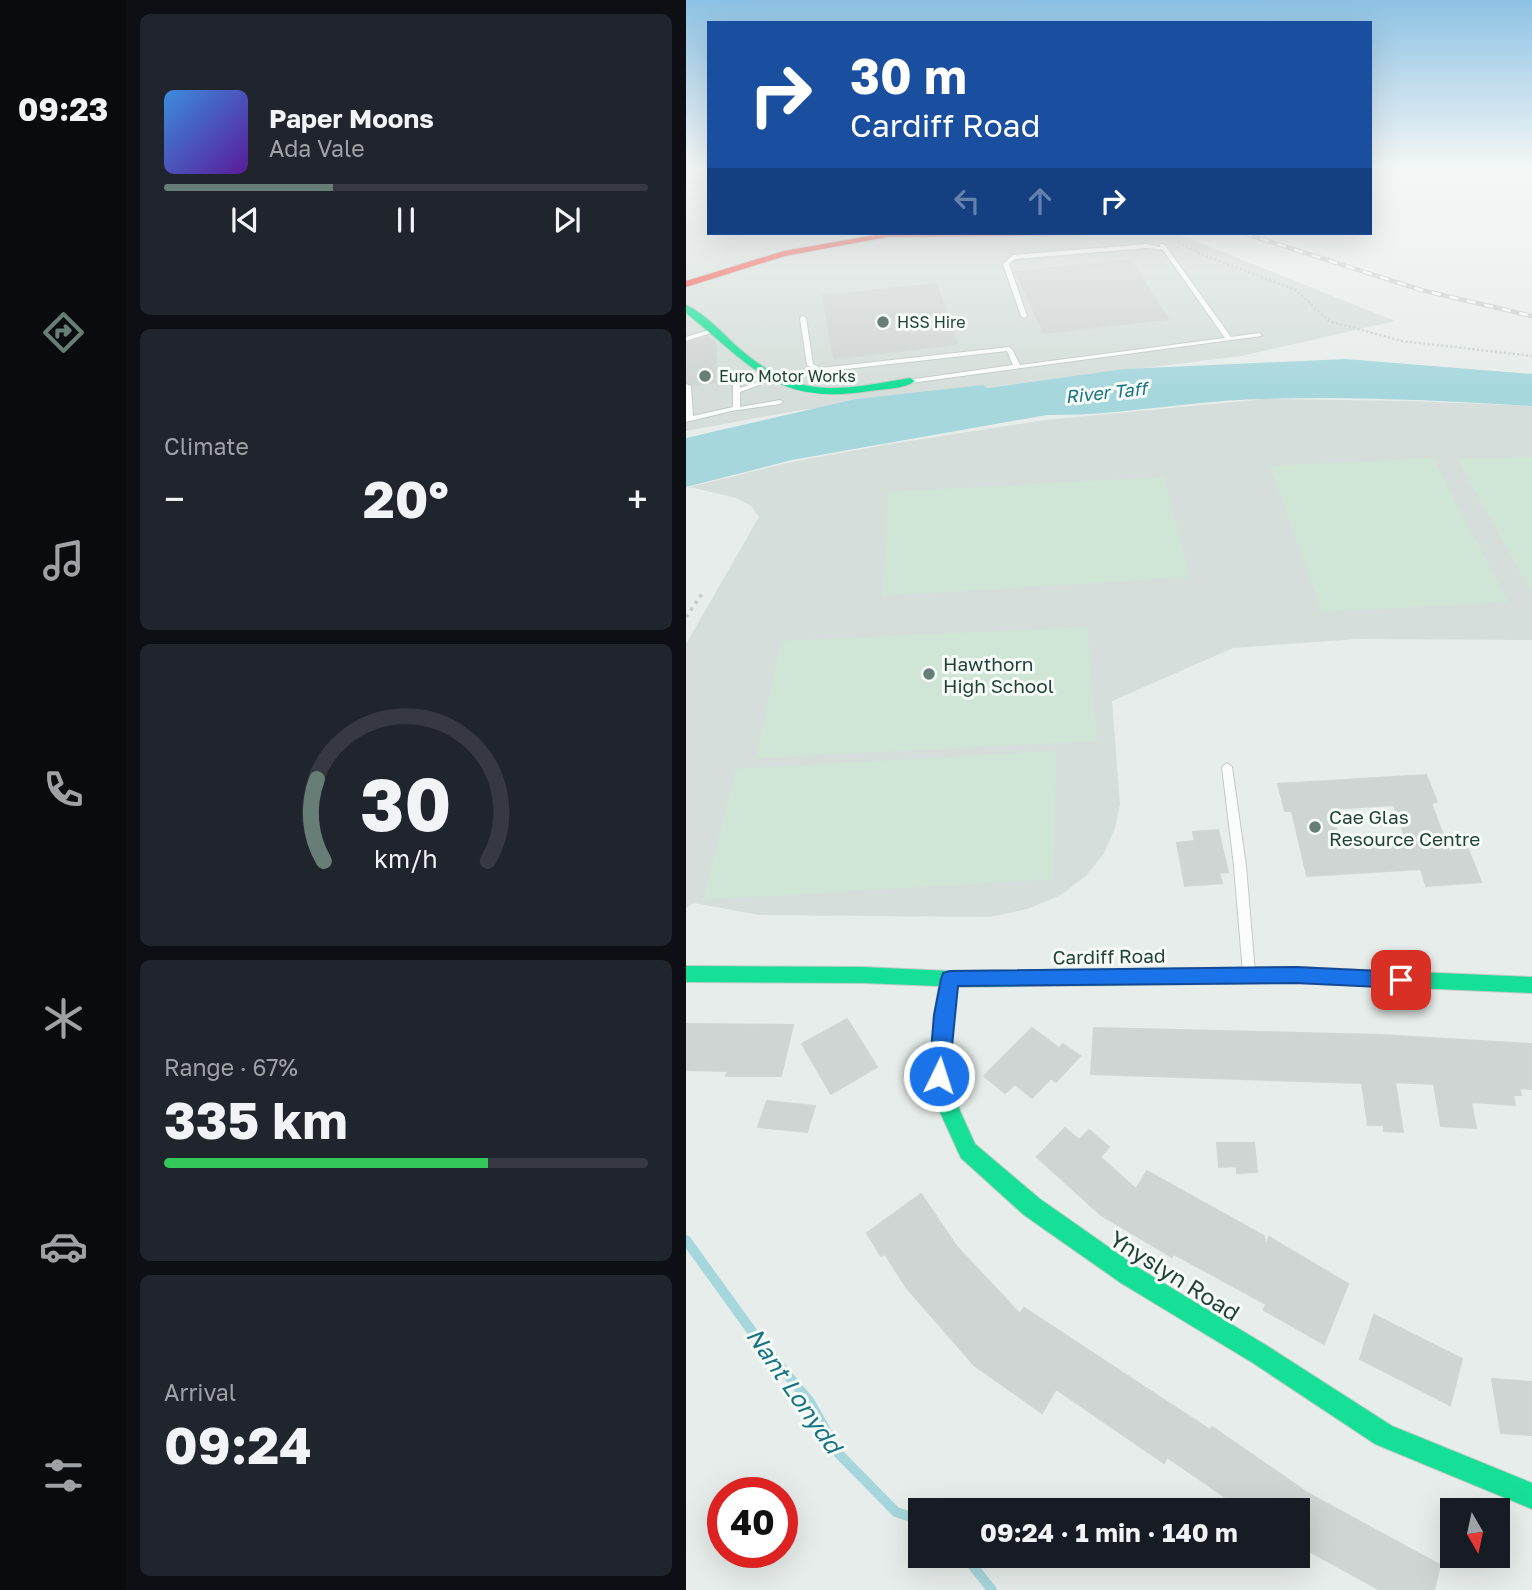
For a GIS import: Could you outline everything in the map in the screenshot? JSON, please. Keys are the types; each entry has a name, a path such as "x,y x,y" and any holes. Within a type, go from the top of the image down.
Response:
{"main road":[{"path":"686,284 785,254 843,243"},
{"path":"689,313 715,330 775,378 798,388 821,392 910,380"},
{"name":"Cardiff Road","path":"686,975 862,975 950,979 1296,975 1532,985"},
{"name":"Ynyslyn Road","path":"950,979 943,1015 939,1076 950,1112 968,1151 1032,1207 1129,1275 1261,1355 1384,1435 1532,1496"}],"lane":[{"path":"1024,316 1006,264 1013,257 1147,246 1164,247 1229,338"},
{"path":"803,318 810,365 819,370 1009,349 1017,366"},
{"path":"686,339 715,330"},
{"path":"910,380 1259,335"},
{"path":"734,410 739,406 736,375"},
{"path":"737,391 775,378"},
{"path":"688,386 688,419 780,402"},
{"path":"1227,767 1240,866 1249,976"}],"path":[{"path":"1180,243 1203,255 1296,290 1329,321 1402,341 1532,356"},
{"path":"686,617 702,594"}],"shaded area":[{"path":"686,243 1200,243 1395,321 1241,356 915,399 801,410 686,431"},
{"name":"Hawthorn High School","path":"1265,399 1532,406 1532,640 1356,639 1233,648 1112,701 1120,804 1115,828 1104,853 1086,876 1061,895 1027,909 990,917 759,915 694,903 686,908 686,644 759,517 751,506 736,498 690,487 792,462 1045,420"}],"green space":[{"path":"1532,457 1532,593 1457,459"},
{"path":"1433,458 1508,602 1322,612 1270,466"},
{"path":"1164,477 1190,577 882,596 889,492"},
{"path":"1087,627 1097,741 756,758 781,641"},
{"path":"1056,751 1054,879 703,900 736,769"}],"water":[{"name":"River Taff","path":"1345,359 1532,374 1532,406 1298,398 1047,415 792,460 686,487 686,438 856,399 983,385 987,388 1125,369"}],"building":[{"path":"1130,260 1168,319 1044,333 1016,272"},
{"path":"936,284 958,344 834,359 823,296"},
{"path":"708,337 716,344 716,382 693,385 686,382 686,343"},
{"name":"Cae Glas Resource Centre","path":"1426,775 1437,802 1431,803 1449,851 1468,849 1481,882 1426,886 1421,869 1307,876 1292,811 1285,811 1278,784","holes":["1394,805 1407,842 1341,846 1330,809"]},
{"path":"1218,830 1228,872 1219,873 1222,883 1185,886 1177,843 1195,841 1193,832"},
{"path":"847,1019 877,1067 831,1094 802,1044"},
{"path":"686,1024 793,1025 781,1076 726,1076 728,1071 686,1070"},
{"path":"1032,1028 1059,1048 1063,1044 1080,1056 1056,1082 1051,1078 1032,1098 1015,1084 1005,1093 984,1076"},
{"path":"1094,1028 1380,1035 1532,1044 1532,1089 1519,1088 1521,1095 1513,1095 1515,1105 1471,1102 1476,1128 1441,1126 1434,1084 1395,1082 1403,1132 1384,1131 1384,1125 1368,1125 1362,1083 1091,1074"},
{"path":"767,1101 815,1106 807,1132 758,1127"},
{"path":"1065,1128 1079,1140 1089,1130 1109,1147 1100,1157 1136,1189 1147,1171 1264,1236 1265,1247 1269,1237 1348,1284 1324,1344 1264,1310 1266,1304 1174,1254 1172,1257 1101,1215 1037,1157"},
{"path":"1217,1143 1254,1143 1257,1172 1237,1173 1237,1166 1219,1167"},
{"path":"921,1194 957,1247 1020,1314 1024,1308 1210,1430 1212,1427 1309,1494 1440,1565 1434,1590 1380,1590 1310,1552 1310,1498 1227,1498 1167,1457 1164,1463 1056,1389 1042,1413 974,1365 906,1287 885,1254 881,1256 867,1233"},
{"path":"1374,1315 1462,1359 1450,1405 1360,1359"},
{"path":"1492,1379 1532,1382 1532,1435 1501,1433"}],"waterway":[{"name":"Nant Lonydd","path":"686,1240 756,1337 810,1402 839,1454 896,1512 908,1516"},
{"name":"Nant Lonydd","path":"975,1568 992,1590"}],"railway":[{"path":"1275,243 1421,290 1532,316"}],"traffic: fast":[{"path":"686,308 757,368 790,385 807,390 833,392 910,381"},
{"path":"686,974 862,975 950,979 1296,975 1532,985"},
{"path":"950,979 943,1015 939,1076 950,1112 968,1151 1032,1207 1129,1275 1261,1355 1384,1435 1532,1496"}],"traffic: jam":[{"path":"686,284 784,254 843,243"}],"place":[{"name":"HSS Hire","path":"883,322"},
{"name":"Euro Motor Works","path":"705,376"},
{"name":"Hawthorn High School","path":"929,674"},
{"name":"Cae Glas Resource Centre","path":"1315,827"}],"route":[{"path":"939,1076 943,1015 950,979 1296,975 1401,980"}]}
